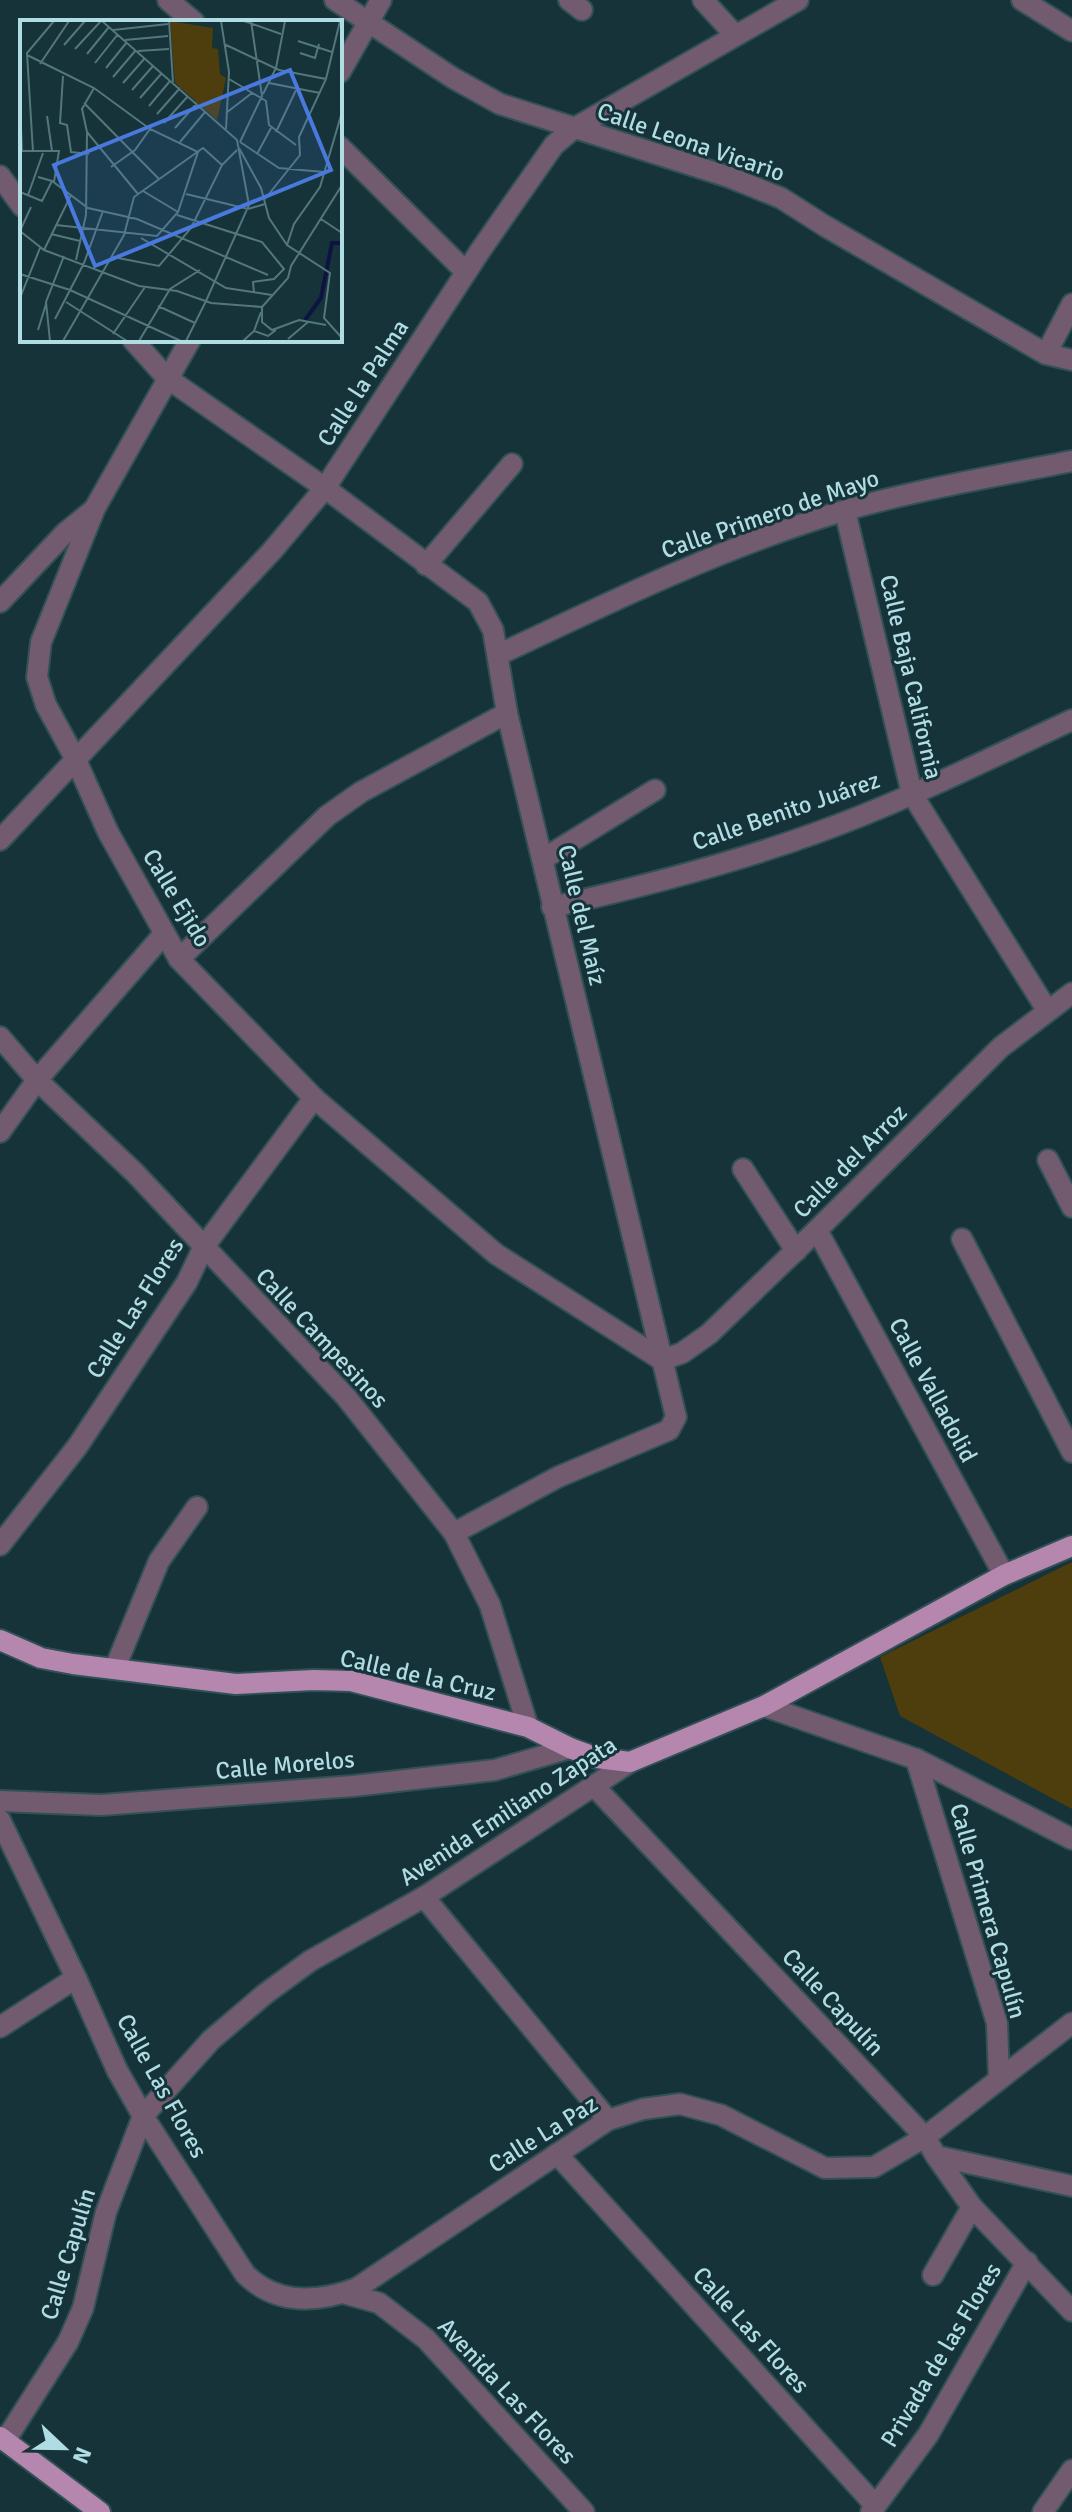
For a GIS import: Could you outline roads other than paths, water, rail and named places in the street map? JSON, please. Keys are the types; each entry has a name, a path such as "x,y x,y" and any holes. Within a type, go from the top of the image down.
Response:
{"main road":[{"name":"Avenida Emiliano Zapata","path":"630,1762 764,1706 1004,1575 1072,1546"},
{"name":"Calle de la Cruz","path":"0,1640 41,1658 236,1684 351,1681 528,1727 597,1758 630,1762"},
{"path":"3,2439 100,2512"}],"street":[{"path":"168,0 192,20"},
{"name":"Calle Leona Vicario","path":"335,0 500,104 729,177 781,198 1046,354 1072,360"},
{"path":"342,68 381,0"},
{"path":"703,0 735,35"},
{"name":"Calle la Palma","path":"0,840 272,551 325,488 466,272 554,145 573,129 798,0"},
{"path":"1022,0 1072,31"},
{"path":"342,149 466,272"},
{"path":"1046,354 1072,304"},
{"name":"Calle del Maíz","path":"135,342 167,378 325,488 478,602 493,630 507,713 552,907 676,1417 669,1430 558,1477 454,1533"},
{"name":"Calle Ejido","path":"189,342 95,508 41,642 37,677 46,705 75,758 108,832 179,959 314,1098 496,1254 662,1360"},
{"name":"Calle Primero de Mayo","path":"498,655 688,566 845,511 928,489 1072,461"},
{"path":"426,565 512,464"},
{"path":"0,602 65,533 95,508"},
{"name":"Calle Baja California","path":"845,511 912,794 1047,1010"},
{"path":"179,959 327,816 361,792 507,713"},
{"name":"Calle Benito Juárez","path":"552,907 642,887 816,833 912,794 1072,720"},
{"path":"543,859 655,790"},
{"path":"0,1132 37,1080 164,934"},
{"name":"Calle del Arroz","path":"662,1360 682,1353 709,1334 1001,1047 1072,993"},
{"name":"Calle Campesinos","path":"0,1037 37,1080 135,1173 346,1397 454,1533 490,1605 528,1727"},
{"name":"Calle Las Flores","path":"0,1545 77,1447 187,1282 203,1248 314,1098"},
{"path":"1048,1160 1072,1207"},
{"path":"743,1169 796,1251"},
{"name":"Calle Valladolid","path":"817,1230 1004,1575"},
{"path":"962,1239 1072,1452"},
{"path":"115,1668 159,1561 197,1507"},
{"path":"764,1706 916,1759 1072,1839"},
{"name":"Calle Morelos","path":"0,1801 101,1805 353,1786 495,1770 570,1748"},
{"name":"Calle Primera Capulín","path":"916,1759 997,2023 999,2079"},
{"name":"Avenida Emiliano Zapata","path":"143,2116 211,2040 310,1961 424,1897 630,1762"},
{"name":"Calle Capulín","path":"594,1786 925,2137 972,2207 1072,2311"},
{"name":"Calle Las Flores","path":"0,1820 117,2070 143,2116 245,2274 256,2285 278,2296 299,2299 343,2293"},
{"path":"424,1897 608,2120"},
{"path":"0,2027 76,1978"},
{"name":"Calle La Paz","path":"343,2293 371,2280 608,2120 643,2109 680,2104 721,2115 825,2168 874,2167 925,2137 1072,2023"},
{"name":"Calle Capulín","path":"3,2439 68,2342 83,2308 106,2212 143,2116"},
{"name":"Calle Las Flores","path":"557,2154 873,2509"},
{"path":"936,2156 1072,2186"},
{"path":"933,2275 972,2207"},
{"name":"Privada de las Flores","path":"873,2509 928,2435 1027,2262"},
{"name":"Avenida Las Flores","path":"343,2293 379,2303 426,2339 584,2512"},
{"path":"1043,2512 1072,2470"}]}
